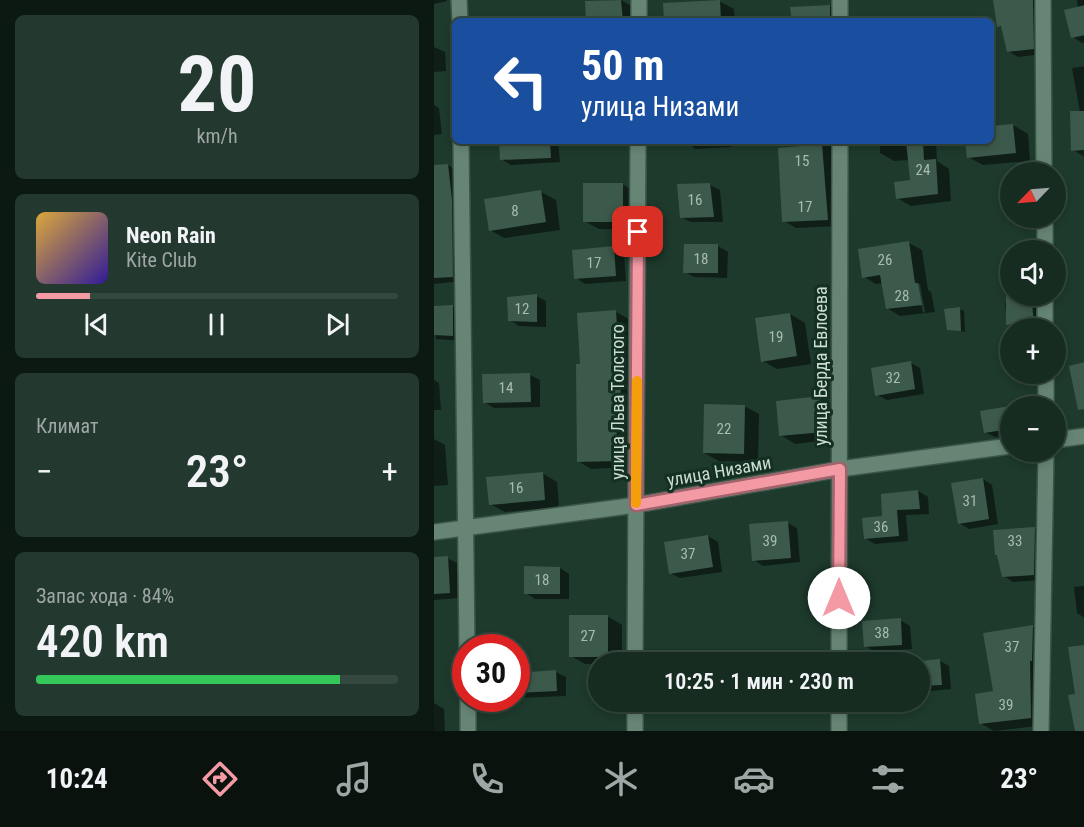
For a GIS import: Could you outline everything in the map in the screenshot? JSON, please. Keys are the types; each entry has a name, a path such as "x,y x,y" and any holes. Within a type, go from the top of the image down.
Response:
{"street":[{"path":"459,0 460,18"},
{"path":"639,0 639,18"},
{"path":"840,0 840,18"},
{"path":"1043,0 1044,162"},
{"path":"461,144 467,634"},
{"name":"улица Льва Толстого","path":"635,652 638,144"},
{"name":"улица Берда Евлоева","path":"839,652 840,144"},
{"path":"1066,439 1085,436"},
{"name":"улица Низами","path":"434,532 466,530 636,505 840,469 1000,447"},
{"path":"1041,731 1046,462"},
{"path":"468,712 468,731"},
{"path":"635,712 635,731"},
{"path":"839,712 839,731"}],"building":[{"path":"621,0 623,18 586,18 585,1"},
{"path":"720,0 721,18 664,18 663,3"},
{"path":"993,0 1033,0 1034,49 1007,52 1001,26 997,27"},
{"path":"830,5 830,18 792,18 790,7"},
{"path":"1085,5 1085,35 1071,38 1064,10"},
{"path":"1070,111 1085,111 1085,150 1071,151"},
{"path":"1013,124 1016,153 967,158 965,144 994,144 994,126"},
{"path":"499,144 550,144 551,158 500,160"},
{"path":"822,144 828,220 782,222 778,148"},
{"path":"906,144 923,144 924,160 936,159 938,194 896,199 894,182 910,180"},
{"path":"448,164 452,200 453,277 434,278 434,165"},
{"path":"583,183 623,183 623,218 615,219 615,222 583,222"},
{"path":"710,183 714,217 680,218 677,184"},
{"path":"541,190 546,222 489,231 484,199"},
{"path":"909,241 915,283 918,283 922,305 886,309 880,275 862,278 858,249"},
{"path":"684,244 718,244 718,273 683,273"},
{"path":"614,246 616,276 574,279 572,250"},
{"path":"537,294 537,322 508,321 507,297"},
{"path":"453,305 453,336 434,335 434,306"},
{"path":"1006,306 1032,306 1034,318 1006,318"},
{"path":"960,307 961,331 947,330 944,309"},
{"path":"616,310 621,399 615,399 618,461 577,462 576,364 580,364 577,313"},
{"path":"790,313 797,356 761,362 755,318"},
{"path":"911,361 915,389 875,396 871,368"},
{"path":"1085,362 1085,409 1078,410 1069,366"},
{"path":"530,373 531,402 483,403 482,374"},
{"path":"820,396 824,432 779,436 776,401"},
{"path":"704,404 745,405 744,454 703,453"},
{"path":"1000,408 1000,431 984,433 980,411"},
{"path":"543,472 545,500 489,505 486,477"},
{"path":"983,478 989,519 958,524 951,483"},
{"path":"918,490 920,509 897,510 899,536 864,539 862,518 882,516 881,494"},
{"path":"788,521 791,558 752,561 749,524"},
{"path":"1035,527 1034,575 1002,577 997,555 995,555 993,530"},
{"path":"708,535 713,567 669,574 664,542"},
{"path":"448,556 450,593 434,594 434,557"},
{"path":"524,566 560,567 560,594 524,594"},
{"path":"569,615 608,615 608,652 588,652 588,657 569,657"},
{"path":"901,618 902,645 864,647 862,621"},
{"path":"1033,625 1032,661 1030,661 1031,718 979,724 975,694 993,691 983,633"},
{"path":"1085,645 1085,731 1075,731 1068,695 1075,694 1068,647"},
{"path":"940,659 942,685 930,686 930,660"},
{"path":"556,670 557,691 530,692 530,672"}],"slow traffic":[{"path":"636,503 637,381"}],"route":[{"path":"638,232 636,505 840,469 839,598"}]}
